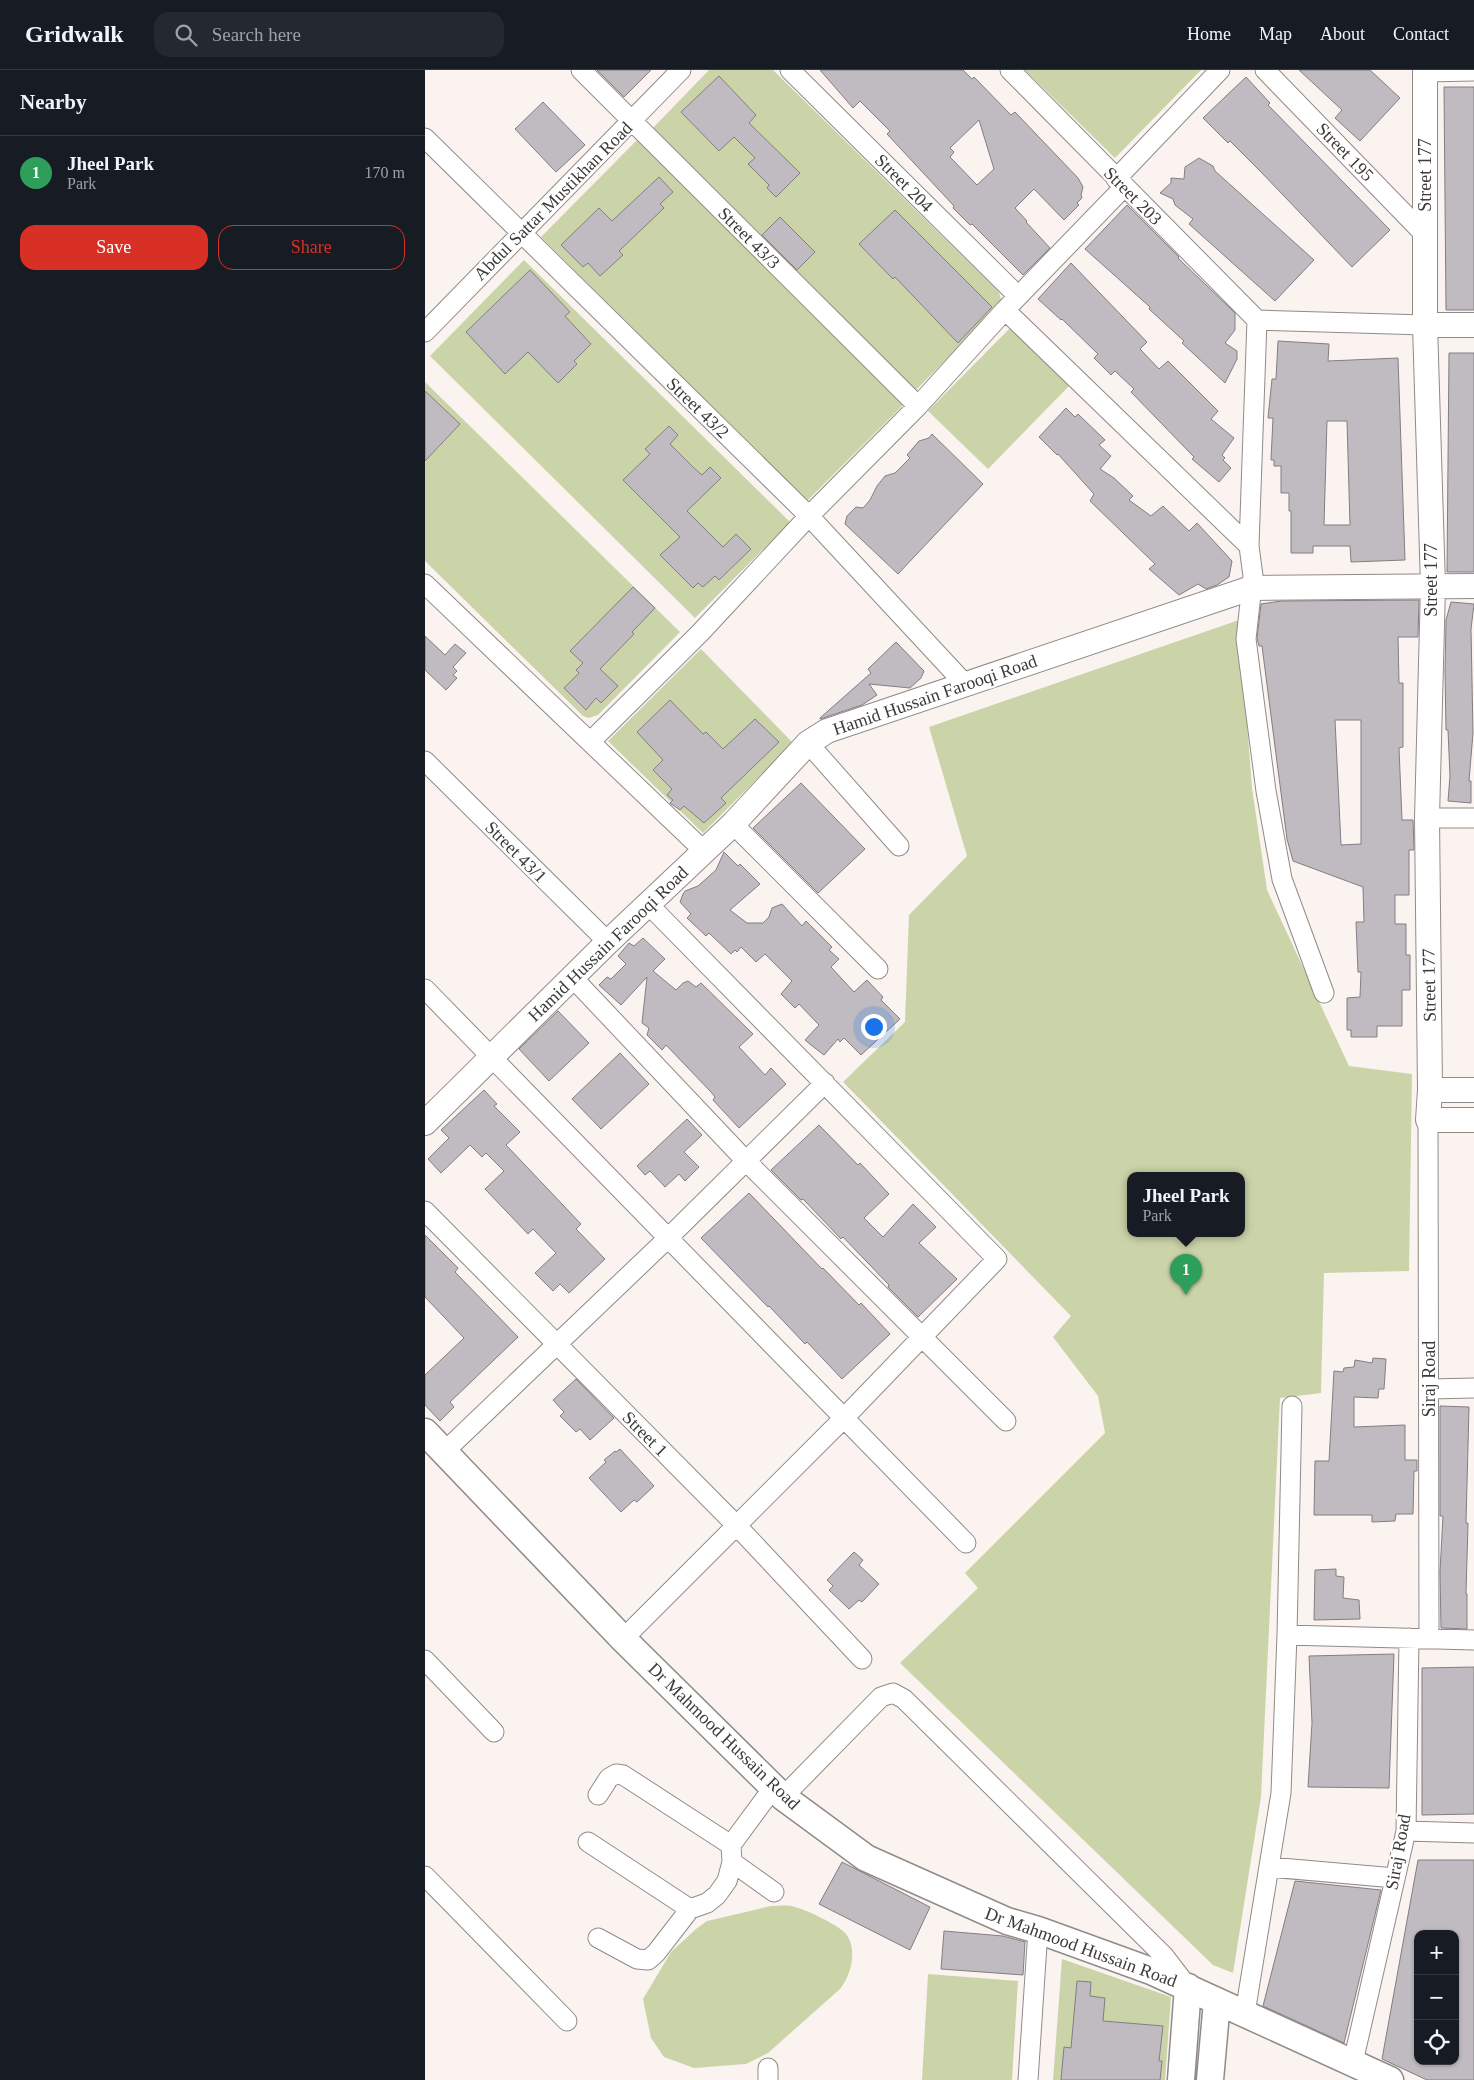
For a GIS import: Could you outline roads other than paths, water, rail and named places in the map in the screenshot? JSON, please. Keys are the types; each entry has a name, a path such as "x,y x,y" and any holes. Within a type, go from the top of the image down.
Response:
{"main road":[{"name":"Dr Mahmood Hussain Road","path":"425,1432 623,1639 778,1792 866,1858 971,1907 1151,1971 1372,2073"},
{"path":"1181,2080 1188,1987"},
{"path":"1210,2080 1217,2001"}],"street":[{"name":"Street 43/3","path":"581,70 918,406"},
{"name":"Abdul Sattar Mustikhan Road","path":"425,332 681,70"},
{"name":"Street 204","path":"790,70 1018,296"},
{"name":"Street 203","path":"1010,70 1257,320"},
{"path":"591,741 700,634 809,516 918,406 1220,70"},
{"name":"Street 195","path":"1265,70 1425,235"},
{"path":"1425,71 1474,71"},
{"name":"Street 177","path":"1425,71 1425,325 1433,586 1427,818 1431,1090 1428,1120"},
{"name":"Street 43/2","path":"425,138 809,516 965,684"},
{"path":"1005,310 1249,546"},
{"path":"1323,993 1282,879 1273,834 1246,639 1253,576 1249,546 1257,320 1474,325"},
{"path":"425,584 704,851"},
{"name":"Hamid Hussain Farooqi Road","path":"425,1123 608,942 733,824 808,743 827,732 1251,588 1474,586"},
{"path":"808,743 899,846"},
{"name":"Street 43/1","path":"425,762 608,942"},
{"path":"1427,818 1474,818"},
{"path":"733,824 878,969"},
{"path":"623,1639 844,1418 997,1260 648,904"},
{"path":"572,977 746,1161 1006,1421"},
{"path":"425,989 966,1543"},
{"path":"444,1452 668,1238 825,1083"},
{"path":"1431,1090 1474,1090"},
{"path":"1428,1120 1474,1120"},
{"name":"Siraj Road","path":"1428,1120 1429,1639"},
{"name":"Street 1","path":"425,1211 737,1526 862,1659"},
{"path":"1429,1388 1474,1388"},
{"path":"1245,2013 1281,1793 1287,1635 1292,1406"},
{"path":"1287,1635 1474,1640"},
{"name":"Siraj Road","path":"1372,2073 1395,1878 1406,1831 1409,1638"},
{"path":"425,1660 494,1732"},
{"path":"598,1938 637,1959 648,1960 656,1953 691,1909 707,1903 717,1895 727,1881 732,1853 778,1792 881,1697 893,1693 904,1699 1150,1942 1164,1956 1188,1987"},
{"path":"598,1795 609,1778 616,1774 623,1775 732,1853 774,1892"},
{"path":"1406,1831 1474,1833"},
{"path":"588,1842 691,1909"},
{"path":"1269,1867 1395,1878"},
{"path":"425,1876 567,2021"},
{"path":"1028,2080 1038,1930"}],"place":[{"name":"Jheel Park","path":"1186,1295"}]}
